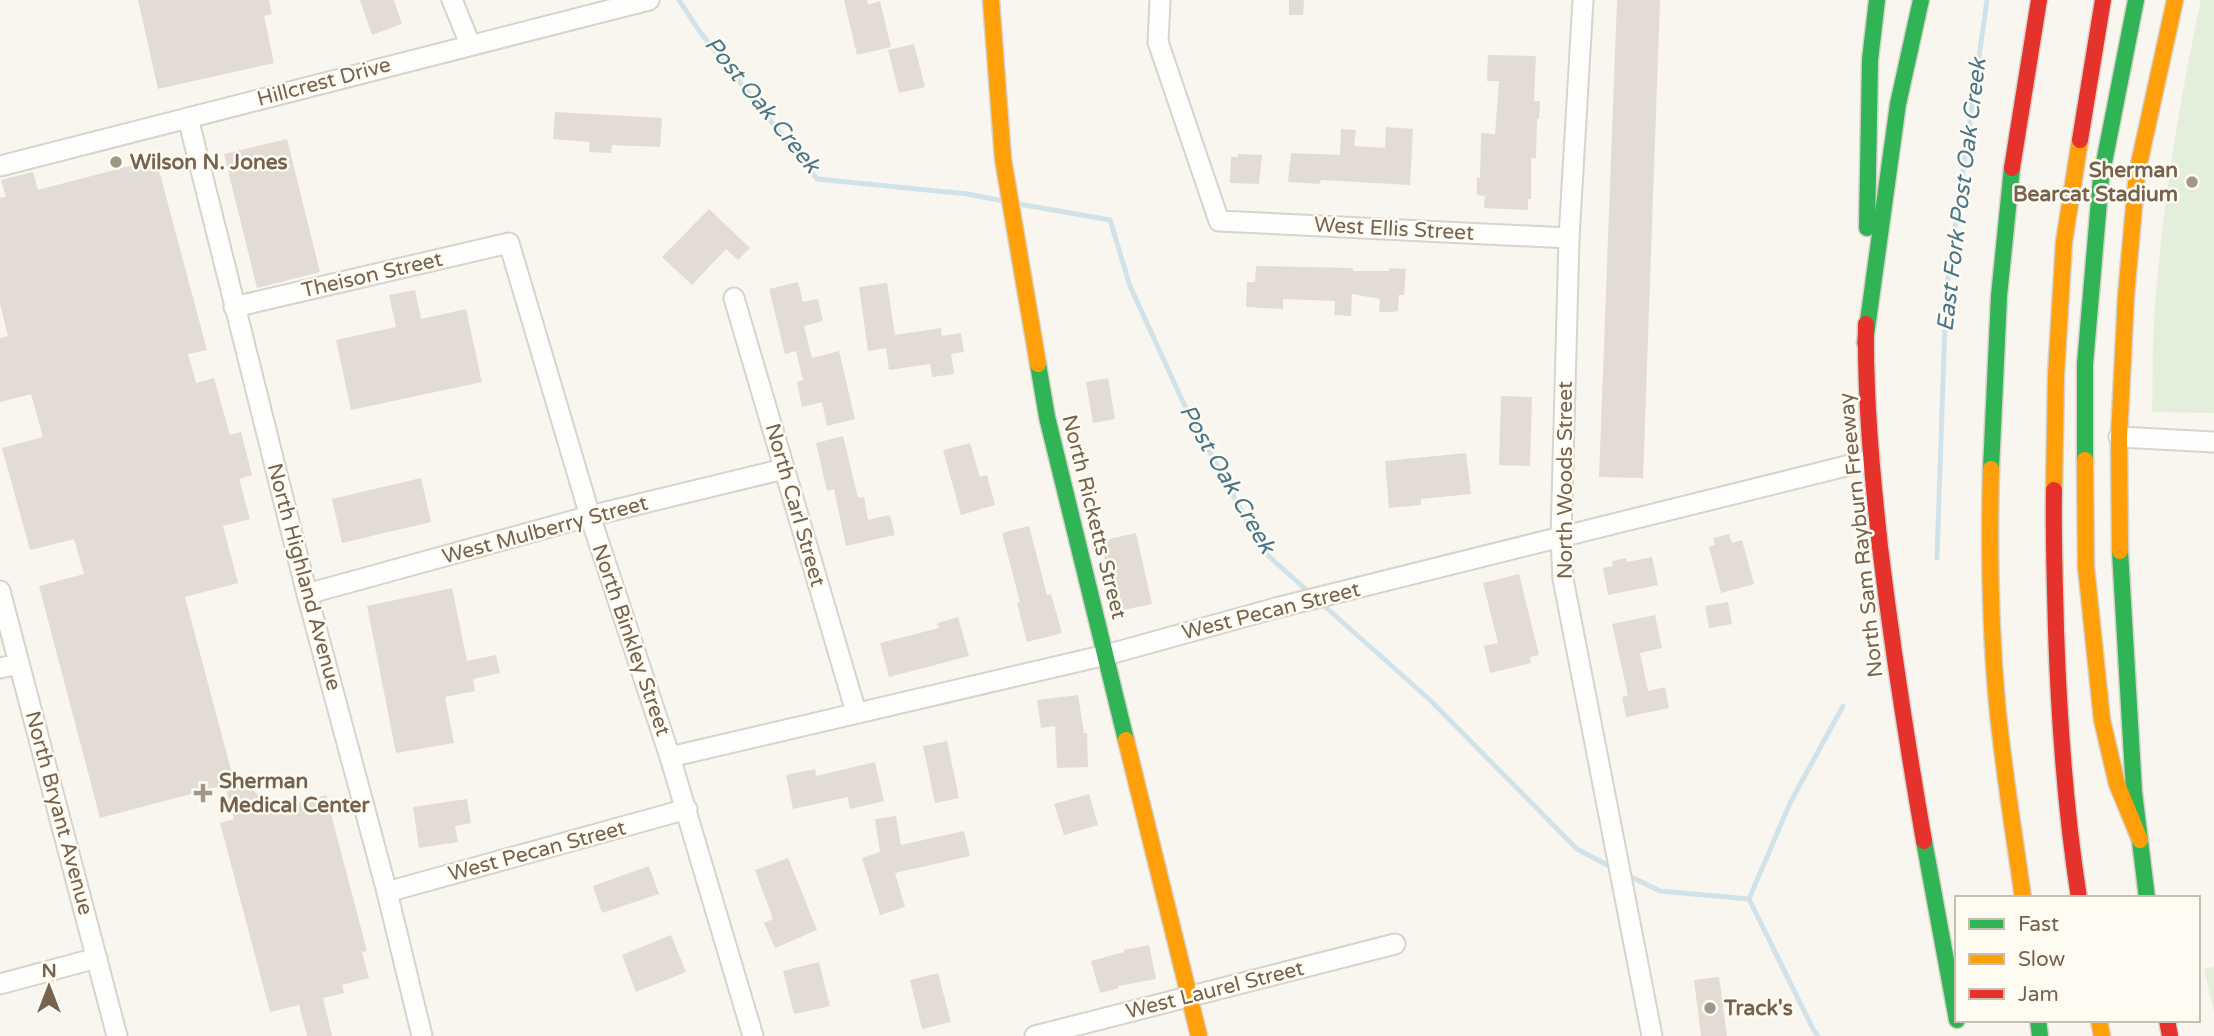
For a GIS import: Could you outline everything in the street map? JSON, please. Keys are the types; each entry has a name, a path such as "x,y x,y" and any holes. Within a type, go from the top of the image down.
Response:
{"main road":[{"name":"North Ricketts Street","path":"991,0 1003,159 1047,417 1199,1036"},
{"name":"North Sam Rayburn Freeway","path":"1877,0 1870,60 1865,343 1870,460 1885,598 1903,720 1955,1009"},
{"path":"1865,343 1898,104 1921,0"},
{"path":"2022,896 1997,702 1990,544 1991,419 2002,244 2020,109 2039,0"},
{"path":"2079,896 2072,854 2059,711 2053,531 2056,375 2064,242 2103,0"},
{"path":"2137,0 2101,178 2085,378 2086,567 2102,720 2117,784 2140,839"},
{"path":"2147,896 2134,792 2123,619 2118,516 2119,437 2126,296 2137,173 2175,0"}],"street":[{"path":"452,0 470,44"},
{"name":"Hillcrest Drive","path":"0,166 649,0"},
{"name":"West Ellis Street","path":"1160,0 1158,42 1219,221 1569,238"},
{"name":"North Woods Street","path":"1583,0 1569,238 1561,537 1563,579 1652,1036"},
{"name":"North Highland Avenue","path":"188,118 307,594 387,892 422,1036"},
{"name":"Theison Street","path":"234,307 509,243"},
{"name":"North Binkley Street","path":"509,243 590,516 687,809 753,1036"},
{"name":"North Carl Street","path":"734,298 856,712"},
{"path":"2119,437 2214,442"},
{"name":"West Pecan Street","path":"670,757 1105,655 1276,608 1870,460"},
{"name":"West Mulberry Street","path":"307,594 590,516 784,470"},
{"name":"North Bryant Avenue","path":"0,591 10,666 97,958 117,1036"},
{"name":"West Pecan Street","path":"387,892 687,809"},
{"name":"West Laurel Street","path":"1035,1036 1395,944"},
{"path":"0,984 97,958"}],"green space":[{"name":"Sherman Bearcat Stadium","path":"2201,0 2214,0 2214,413 2152,412 2153,333 2161,241 2178,120"},
{"path":"2214,967 2214,1013 2204,969"}],"building":[{"path":"138,0 269,0 272,14 264,16 274,63 158,89"},
{"path":"360,0 394,0 402,24 372,35"},
{"path":"844,0 867,0 868,5 880,1 891,47 857,55"},
{"path":"1289,0 1304,0 1303,15 1289,15"},
{"path":"1617,0 1660,0 1643,478 1599,477"},
{"path":"914,44 925,87 899,93 888,50"},
{"path":"1488,55 1536,56 1534,101 1540,101 1536,158 1531,158 1531,199 1528,199 1528,210 1484,208 1485,196 1477,195 1481,133 1495,134 1499,81 1487,81"},
{"path":"555,112 662,118 660,147 612,145 611,153 589,152 590,142 553,139"},
{"path":"1386,127 1413,129 1410,185 1321,180 1320,184 1288,182 1291,153 1340,155 1341,129 1356,130 1354,146 1385,148"},
{"path":"287,139 320,272 257,288 224,154"},
{"path":"1238,154 1262,155 1259,184 1230,183 1231,157 1238,157"},
{"name":"Sherman Medical Center","path":"156,159 207,350 188,354 196,383 214,378 230,435 241,432 252,475 239,479 250,519 223,526 238,583 185,597 234,781 243,779 272,810 326,795 367,951 362,952 369,978 342,985 344,993 323,998 332,1036 307,1036 299,1005 270,1012 220,823 234,819 225,785 100,818 39,586 84,574 74,539 30,550 2,448 43,437 31,394 0,402 0,338 8,336 0,304 0,198 6,197 1,180 33,172 38,190"},
{"path":"709,209 750,248 738,260 726,249 692,285 662,257"},
{"path":"1256,266 1353,268 1353,271 1406,269 1404,295 1399,295 1398,311 1379,312 1380,299 1352,294 1351,316 1334,315 1335,301 1283,299 1283,309 1246,307 1247,282 1255,282"},
{"path":"798,282 803,302 818,299 823,321 804,326 812,358 839,351 855,419 827,426 822,402 802,407 797,382 803,380 796,351 785,354 769,289"},
{"path":"887,283 895,335 941,328 942,336 961,333 964,352 951,354 954,374 932,377 930,364 889,370 886,348 868,351 859,287"},
{"path":"415,290 421,319 466,309 482,382 351,410 336,340 396,327 389,295"},
{"path":"1108,378 1115,419 1093,423 1086,382"},
{"path":"1501,396 1532,397 1530,466 1499,465"},
{"path":"843,436 858,498 864,497 868,520 890,515 895,535 846,546 834,489 827,491 816,443"},
{"path":"970,443 980,477 987,475 995,505 961,515 943,450"},
{"path":"1466,453 1471,494 1421,499 1421,505 1389,508 1385,461"},
{"path":"421,478 431,522 342,543 332,499"},
{"path":"1029,526 1047,595 1051,594 1062,633 1027,642 1017,603 1020,602 1002,533"},
{"path":"1136,533 1152,604 1123,610 1121,598 1114,600 1101,541"},
{"path":"1729,534 1732,543 1742,540 1754,584 1721,593 1709,547 1715,545 1713,538"},
{"path":"1652,557 1658,585 1608,595 1603,568 1613,566 1612,561 1626,558 1627,562"},
{"path":"1519,574 1539,655 1530,657 1531,663 1490,673 1484,646 1498,643 1483,583"},
{"path":"452,588 467,661 496,655 500,673 473,679 475,691 445,697 454,743 396,753 367,606"},
{"path":"1728,602 1732,624 1709,628 1705,606"},
{"path":"1655,615 1662,648 1640,653 1648,691 1665,687 1669,708 1626,717 1622,697 1628,695 1612,624"},
{"path":"958,617 969,656 889,677 880,643 939,628 937,623"},
{"path":"1078,695 1084,733 1087,733 1088,767 1057,768 1055,726 1041,728 1037,700"},
{"path":"947,741 959,798 935,803 923,746"},
{"path":"875,762 884,801 850,809 848,797 793,809 786,775 815,769 816,776"},
{"path":"1089,794 1098,825 1064,835 1054,804"},
{"path":"467,799 471,823 455,826 458,842 419,848 413,807"},
{"path":"896,816 901,845 964,831 970,856 895,873 905,907 880,915 862,858 880,852 875,819"},
{"path":"788,858 817,930 775,948 764,923 773,919 755,870"},
{"path":"649,866 659,894 602,913 593,886"},
{"path":"671,935 686,972 636,992 622,955"},
{"path":"1149,945 1156,979 1118,986 1119,988 1100,993 1091,961"},
{"path":"819,962 830,1006 794,1014 783,971"},
{"path":"938,973 951,1022 922,1029 910,980"},
{"name":"Track's","path":"1719,977 1727,1036 1701,1036 1694,980"}],"waterway":[{"name":"Post Oak Creek","path":"679,0 700,32 817,179 968,194 1003,201"},
{"name":"East Fork Post Oak Creek","path":"1937,558 1946,293 1987,0"},
{"name":"Post Oak Creek","path":"1019,204 1110,220 1130,286 1183,402 1263,551 1311,594"},
{"name":"Post Oak Creek","path":"1321,603 1430,700 1577,849 1613,868"},
{"name":"East Fork Post Oak Creek","path":"1749,899 1790,803 1843,706"},
{"name":"Post Oak Creek","path":"1625,874 1660,891 1749,899 1818,1036"}],"traffic: fast":[{"path":"1867,228 1870,60 1877,0"},
{"path":"1865,343 1898,104 1921,0"},
{"path":"2085,460 2085,364 2101,178 2136,0"},
{"path":"1991,469 1999,296 2012,168"},
{"path":"1038,364 1047,417 1126,740"},
{"path":"2120,551 2134,792 2147,896"},
{"path":"1924,841 1955,1009"},
{"path":"2038,1022 2040,1036"}],"traffic: slow":[{"path":"991,0 1003,159 1038,364"},
{"path":"2120,551 2119,437 2126,296 2137,173 2175,0"},
{"path":"2054,490 2056,375 2064,242 2080,140"},
{"path":"2085,460 2086,567 2102,720 2117,784 2140,840"},
{"path":"1991,469 1991,586 1997,703 2023,896"},
{"path":"1126,740 1199,1036"},
{"path":"2099,1022 2102,1036"}],"traffic: jam":[{"path":"2012,168 2039,0"},
{"path":"2080,140 2103,0"},
{"path":"1866,324 1870,436 1880,547 1924,841"},
{"path":"2054,490 2061,731 2066,798 2079,896"},
{"path":"2167,1022 2170,1036"}],"place":[{"name":"Wilson N. Jones","path":"116,162"},
{"name":"Sherman Bearcat Stadium","path":"2192,182"},
{"name":"Sherman Medical Center","path":"203,793"},
{"name":"Track's","path":"1710,1008"}]}
